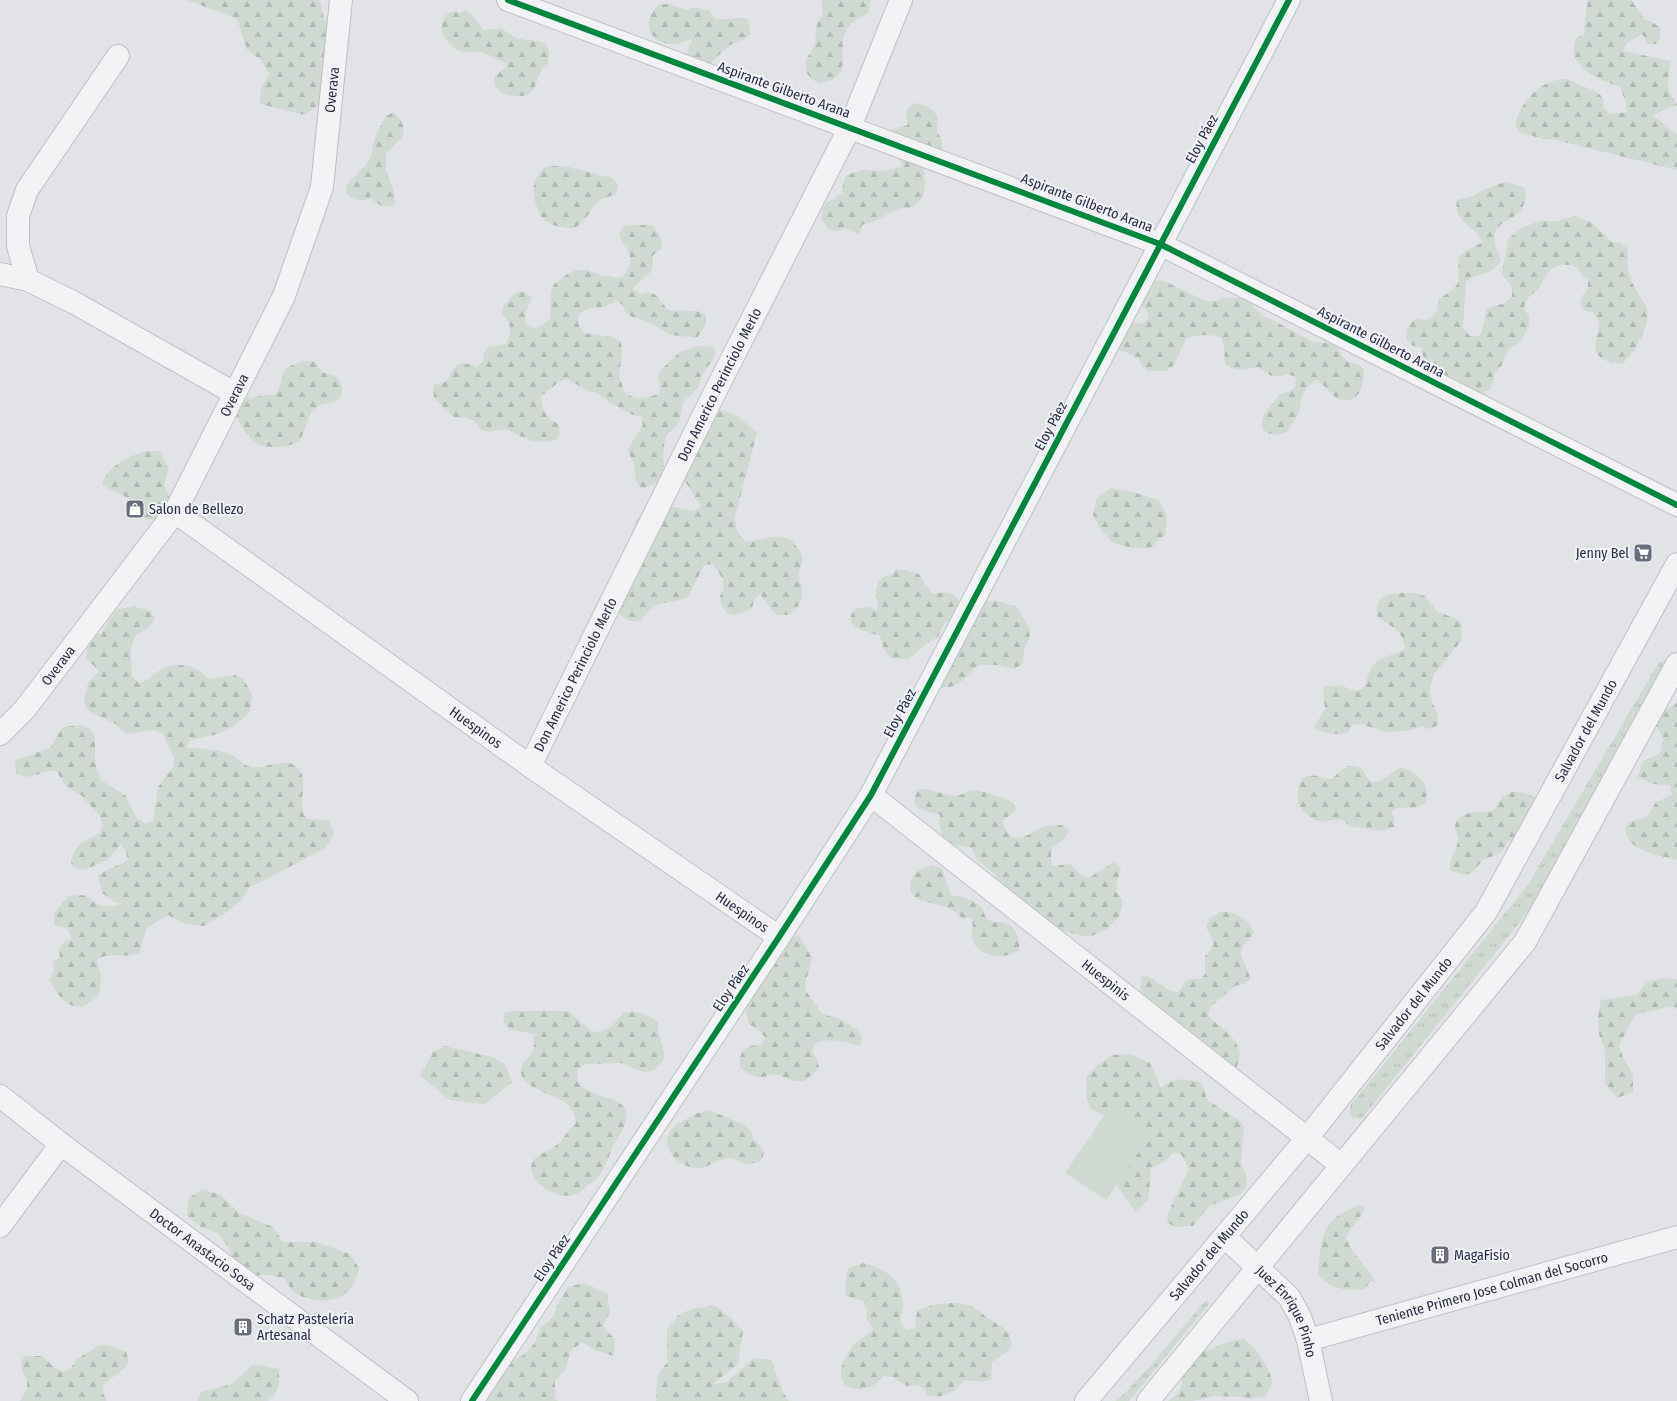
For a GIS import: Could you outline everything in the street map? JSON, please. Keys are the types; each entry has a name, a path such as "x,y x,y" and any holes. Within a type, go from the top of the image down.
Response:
{"street":[{"name":"Overava","path":"0,734 25,708 175,512 284,296 322,187 341,0"},
{"name":"Aspirante Gilberto Arana","path":"508,0 1160,244 1677,505"},
{"name":"Don Americo Perinciolo Merlo","path":"530,766 716,390 850,127 901,0"},
{"name":"Eloy Páez","path":"472,1401 779,937 871,794 1289,0"},
{"path":"28,280 18,246 18,216 27,190 118,56"},
{"path":"0,274 28,280 73,302 234,393"},
{"name":"Huespinos","path":"175,512 530,766 779,937"},
{"name":"Salvador del Mundo","path":"1086,1401 1308,1137 1486,912 1670,596 1677,564"},
{"path":"1148,1401 1525,942 1677,664"},
{"name":"Huespinis","path":"871,794 1308,1137 1341,1165"},
{"name":"Doctor Anastacio Sosa","path":"0,1096 61,1144 407,1401"},
{"path":"0,1226 61,1144"},
{"name":"Juez Enrique Pinho","path":"1225,1237 1289,1297 1300,1317 1308,1340 1321,1401"},
{"name":"Teniente Primero Jose Colman del Socorro","path":"1308,1340 1677,1237"}],"green space":[{"path":"187,0 320,0 324,19 350,44 322,102 305,115 260,104 261,89 269,74 261,60 247,50 237,19"},
{"path":"821,0 871,0 868,13 852,23 844,36 843,65 841,72 836,77 828,81 817,82 810,78 806,71 806,62 815,45 816,29 823,10"},
{"path":"1588,0 1631,0 1645,20 1653,22 1660,28 1660,37 1657,44 1648,44 1642,34 1627,43 1623,51 1671,61 1668,79 1669,90 1677,105 1652,115 1666,125 1671,131 1677,134 1677,170 1551,139 1520,133 1515,126 1521,109 1532,94 1547,83 1556,80 1569,80 1591,89 1603,98 1603,107 1610,114 1627,112 1626,103 1620,87 1594,76 1579,64 1575,57 1574,48 1576,38 1585,34 1584,25"},
{"path":"660,4 669,4 686,10 695,7 710,11 714,19 748,19 751,34 728,46 710,64 686,56 692,39 680,43 668,44 660,41 651,33 649,21 651,15"},
{"path":"465,10 472,15 484,30 501,28 515,37 540,42 548,47 548,63 543,68 536,85 529,94 524,96 515,96 501,92 494,85 495,76 508,65 483,53 461,52 456,50 448,42 443,32 442,22 446,15 452,11 461,13"},
{"path":"914,103 928,107 936,114 937,131 942,140 942,151 938,158 924,169 925,188 923,197 917,204 909,208 901,208 878,220 862,225 859,234 845,229 835,231 827,228 822,220 822,211 826,203 842,193 846,175 863,170 882,171 902,167 900,159 888,147 888,139 891,130 908,125 906,117 907,109"},
{"path":"393,112 403,124 404,129 401,139 386,154 386,171 393,188 396,204 383,206 371,198 364,200 355,199 347,194 346,185 366,165 371,157 374,140 385,117"},
{"path":"547,166 565,166 612,178 618,185 616,194 599,201 581,224 574,228 565,228 550,224 539,214 534,195 534,185 538,175"},
{"path":"1507,182 1525,188 1525,199 1523,207 1519,212 1502,224 1495,234 1495,244 1501,261 1492,270 1466,282 1463,328 1470,336 1480,336 1487,309 1504,303 1512,297 1512,288 1502,273 1508,239 1522,228 1539,221 1558,221 1574,216 1591,222 1612,242 1621,243 1628,249 1629,274 1633,285 1646,307 1647,321 1637,346 1622,364 1604,360 1598,355 1595,346 1599,330 1598,320 1593,312 1585,311 1580,304 1582,296 1588,289 1588,280 1581,275 1577,267 1560,265 1550,271 1526,302 1524,309 1529,316 1529,325 1522,340 1508,350 1501,366 1495,372 1491,388 1484,393 1475,396 1460,389 1457,380 1450,376 1442,378 1421,365 1423,357 1422,348 1413,346 1407,340 1407,329 1409,324 1417,318 1426,320 1435,314 1438,306 1438,299 1453,290 1458,283 1459,256 1483,242 1475,231 1461,218 1458,213 1457,200 1474,196 1481,191"},
{"path":"652,225 659,235 662,248 652,256 653,267 651,271 633,289 640,294 649,292 656,295 668,310 697,311 706,315 706,324 697,338 671,335 649,322 632,317 626,313 623,305 616,301 605,306 585,310 578,317 579,326 584,333 612,337 621,342 622,350 619,376 625,393 638,398 645,398 659,394 660,385 658,378 661,370 680,352 696,346 713,347 716,352 703,374 698,387 684,402 680,420 665,439 663,470 658,481 651,486 642,488 639,485 636,480 634,465 628,451 643,425 641,417 633,415 611,403 597,393 588,391 567,379 559,382 541,396 545,413 550,419 558,424 560,433 556,440 548,442 531,441 506,429 489,432 480,429 475,422 467,418 454,417 434,398 433,385 448,379 455,367 461,364 466,364 476,367 483,362 484,353 489,347 506,344 510,328 508,321 502,314 504,305 516,292 525,292 532,298 525,314 525,324 534,328 543,325 550,319 551,292 554,284 569,273 577,270 587,270 604,276 621,278 630,265 630,260 619,233 625,226"},
{"path":"1146,280 1164,281 1206,301 1216,301 1224,298 1241,298 1249,302 1263,316 1313,342 1331,343 1338,348 1342,356 1349,362 1358,364 1364,369 1363,384 1359,393 1356,397 1342,400 1335,397 1316,380 1305,391 1301,400 1298,415 1287,432 1275,435 1263,430 1262,422 1264,414 1280,394 1288,392 1295,387 1296,377 1288,374 1272,376 1257,367 1240,370 1229,367 1225,364 1224,346 1221,338 1208,335 1186,339 1174,365 1166,371 1148,371 1142,366 1138,358 1123,351 1113,349 1125,320 1143,324 1149,317 1147,310 1126,297"},
{"path":"305,361 315,362 323,373 330,374 338,379 342,385 342,395 335,401 320,405 312,411 300,440 296,443 278,447 259,445 240,425 237,410 245,397 274,395 278,391 282,376 288,367"},
{"path":"723,410 739,417 757,433 735,517 737,531 746,542 772,537 783,537 793,542 800,552 803,560 799,574 799,581 803,591 801,600 791,613 787,615 777,615 760,594 754,600 752,609 733,615 726,612 721,605 720,596 724,588 723,579 713,564 704,565 688,597 654,607 640,621 628,620 621,616 614,605 632,539 635,522 641,515 659,507 669,506 694,511 701,506 687,484 680,479 714,412"},
{"path":"148,451 159,451 169,468 164,485 171,501 157,520 147,519 140,516 135,511 133,502 102,484 109,471 120,462 134,455"},
{"path":"1111,488 1129,491 1159,500 1167,516 1165,535 1150,548 1132,548 1113,543 1101,530 1093,515 1096,499"},
{"path":"896,570 905,570 919,574 931,593 947,593 954,595 957,597 961,605 970,602 998,601 1017,607 1030,630 1022,664 1015,669 997,665 979,665 959,683 942,688 936,681 960,642 967,638 967,629 959,614 944,624 938,637 926,644 909,659 891,659 883,648 880,636 857,628 851,620 851,614 856,608 869,607 877,611 877,585 883,578 892,575"},
{"path":"1398,593 1415,593 1425,596 1436,611 1462,623 1461,641 1434,674 1430,690 1431,700 1438,715 1438,725 1430,729 1422,727 1405,731 1388,732 1361,724 1352,725 1348,733 1339,734 1318,730 1314,727 1325,709 1323,687 1339,685 1356,691 1364,688 1369,672 1374,664 1382,658 1399,652 1405,648 1398,632 1377,616 1377,606 1381,599 1388,595"},
{"path":"133,606 150,611 155,618 149,627 137,635 132,644 132,676 139,683 148,679 164,668 183,666 192,667 198,670 209,679 235,675 244,680 252,694 250,712 235,725 223,732 190,740 186,748 202,748 227,753 244,764 252,767 283,763 294,765 302,774 302,807 304,814 308,819 329,820 334,834 325,848 259,883 250,886 241,901 227,912 204,926 185,924 168,915 147,928 139,953 134,955 112,955 102,957 97,960 101,977 99,995 86,1005 78,1007 72,1006 62,999 49,979 54,971 53,962 60,957 59,949 64,942 72,939 66,928 54,926 54,913 68,896 84,895 99,905 116,907 123,903 115,902 102,893 98,876 128,860 126,852 120,845 109,859 85,870 77,869 71,863 74,852 77,847 85,841 100,833 102,825 100,816 81,795 66,786 56,771 45,772 27,777 22,776 16,773 15,760 50,748 63,727 82,725 90,729 95,736 95,763 101,780 125,795 137,818 145,823 153,821 158,787 174,766 174,758 163,734 155,730 129,734 121,730 116,724 92,713 86,708 84,700 88,683 99,671 87,659 86,639 102,633 115,610"},
{"path":"1667,660 1542,893 1362,1118 1353,1118 1350,1115 1350,1106 1527,886 1659,662"},
{"path":"1677,703 1677,860 1653,854 1638,848 1632,843 1625,830 1629,822 1647,817 1656,802 1672,795 1670,785 1652,784 1638,777 1643,761 1660,753 1663,738 1655,724 1665,710"},
{"path":"1349,766 1356,766 1363,769 1366,777 1373,782 1386,778 1395,770 1405,768 1412,772 1425,785 1427,797 1425,803 1421,806 1413,808 1397,808 1393,810 1392,814 1394,817 1394,827 1382,831 1353,827 1340,819 1322,822 1313,819 1304,812 1298,803 1298,789 1301,779 1314,775 1332,779 1341,770"},
{"path":"921,789 955,796 975,790 1011,801 1016,808 1016,811 1002,821 1007,833 1013,837 1021,838 1050,825 1061,825 1069,830 1065,838 1052,848 1052,866 1070,864 1081,874 1089,878 1113,862 1121,867 1116,892 1122,899 1122,907 1119,916 1107,929 1089,937 1061,931 1002,891 996,875 976,859 972,848 956,845 943,837 940,824 940,815 919,809 915,805 916,794"},
{"path":"1512,792 1529,794 1536,800 1520,837 1508,842 1501,853 1483,860 1472,873 1464,875 1451,871 1451,860 1458,841 1455,828 1457,821 1465,814 1493,811 1503,796"},
{"path":"933,866 942,868 951,895 976,903 989,920 993,922 1005,923 1013,928 1019,940 1019,950 1008,955 1001,956 994,956 981,951 976,947 973,941 973,924 971,917 963,919 948,908 925,902 915,897 910,888 912,877 920,870"},
{"path":"1223,911 1242,917 1252,927 1254,932 1250,939 1243,945 1241,955 1251,979 1244,984 1235,986 1210,1007 1208,1016 1230,1035 1238,1048 1240,1056 1238,1065 1232,1075 1208,1071 1193,1064 1181,1051 1142,997 1140,992 1141,978 1144,975 1174,992 1178,992 1187,980 1202,978 1205,974 1205,956 1213,947 1214,943 1206,927 1209,918"},
{"path":"799,936 812,958 805,982 806,991 822,1014 840,1019 856,1029 862,1037 860,1046 833,1040 816,1043 812,1051 817,1059 819,1068 805,1081 792,1080 774,1074 764,1077 753,1076 740,1067 740,1057 746,1048 760,1045 766,1039 761,1032 748,1023 746,1005 757,978 772,968 790,938"},
{"path":"1664,978 1677,979 1677,1009 1670,1007 1636,1014 1619,1045 1624,1060 1633,1074 1633,1092 1617,1098 1605,1084 1605,1050 1599,1034 1598,1017 1601,1000 1636,995 1647,982"},
{"path":"514,1011 568,1011 593,1032 611,1027 623,1013 628,1012 642,1013 658,1022 658,1031 665,1056 661,1064 654,1070 645,1072 621,1063 585,1064 578,1069 577,1078 580,1086 617,1101 624,1108 626,1119 623,1129 616,1140 599,1176 595,1181 581,1191 570,1196 554,1193 546,1189 539,1184 531,1170 534,1160 557,1145 576,1123 571,1108 566,1103 537,1090 527,1083 522,1077 521,1067 533,1050 534,1039 533,1034 508,1029 503,1020 505,1013"},
{"path":"445,1046 492,1057 505,1064 512,1082 485,1104 450,1100 420,1076 433,1052"},
{"path":"1129,1054 1150,1063 1161,1088 1176,1080 1191,1080 1202,1083 1207,1100 1239,1120 1244,1127 1241,1162 1247,1179 1246,1187 1241,1194 1209,1206 1193,1226 1175,1227 1168,1223 1167,1215 1189,1169 1181,1154 1173,1153 1167,1160 1151,1168 1148,1201 1135,1211 1116,1184 1111,1120 1090,1108 1086,1097 1087,1076 1098,1065 1112,1055"},
{"path":"1112,1104 1153,1131 1106,1200 1065,1173"},
{"path":"709,1110 744,1125 751,1131 753,1139 760,1145 764,1153 761,1161 747,1164 733,1158 729,1158 699,1168 694,1168 680,1163 670,1152 667,1139 669,1133 677,1124 695,1114"},
{"path":"202,1189 221,1195 239,1213 273,1227 283,1242 317,1242 350,1254 359,1268 354,1283 349,1290 336,1299 319,1300 303,1297 295,1293 284,1278 267,1275 249,1275 235,1264 229,1248 218,1233 201,1227 187,1216 188,1199"},
{"path":"1358,1205 1365,1207 1346,1238 1352,1250 1375,1281 1369,1282 1366,1289 1346,1290 1328,1283 1318,1274 1321,1247 1324,1234 1331,1222 1340,1214"},
{"path":"864,1263 888,1274 897,1283 902,1296 903,1304 900,1320 907,1330 915,1328 917,1311 923,1308 947,1303 963,1304 977,1309 987,1318 1005,1329 1011,1340 1012,1346 992,1362 991,1379 983,1382 965,1380 949,1394 940,1396 928,1396 924,1388 916,1385 907,1386 893,1377 884,1376 876,1384 866,1388 856,1389 845,1386 841,1377 841,1369 844,1360 853,1345 874,1329 867,1319 867,1308 863,1301 846,1295 845,1287 848,1268"},
{"path":"584,1283 607,1293 610,1311 603,1327 615,1339 614,1356 596,1351 582,1342 570,1352 566,1369 555,1382 555,1399 558,1401 483,1401 506,1362 522,1356 534,1344 540,1328 553,1317 559,1301 568,1287"},
{"path":"1205,1301 1208,1301 1209,1304 1129,1401 1115,1401 1122,1396 1152,1364"},
{"path":"715,1306 731,1318 743,1331 738,1364 712,1385 728,1381 754,1358 771,1360 783,1392 789,1401 656,1401 657,1377 667,1362 667,1329 679,1314 695,1308"},
{"path":"1244,1339 1262,1358 1273,1381 1266,1396 1250,1399 1214,1396 1193,1401 1168,1401 1179,1392 1182,1384 1182,1375 1199,1354 1227,1342"},
{"path":"99,1345 108,1345 126,1352 129,1361 125,1368 104,1384 103,1393 107,1401 20,1401 27,1387 26,1378 21,1366 24,1356 42,1356 55,1368 64,1372 71,1368 76,1360"},
{"path":"253,1364 279,1369 277,1390 268,1401 197,1401 201,1392 232,1384"}],"cycle path":[{"path":"508,0 1160,244 1677,505"},
{"path":"472,1401 779,937 871,795 1289,0"}],"place":[{"name":"Salon de Bellezo","path":"135,509"},
{"name":"Jenny Bel","path":"1643,553"},
{"name":"MagaFisio","path":"1440,1255"},
{"name":"Schatz Pastelería Artesanal","path":"243,1327"}]}
